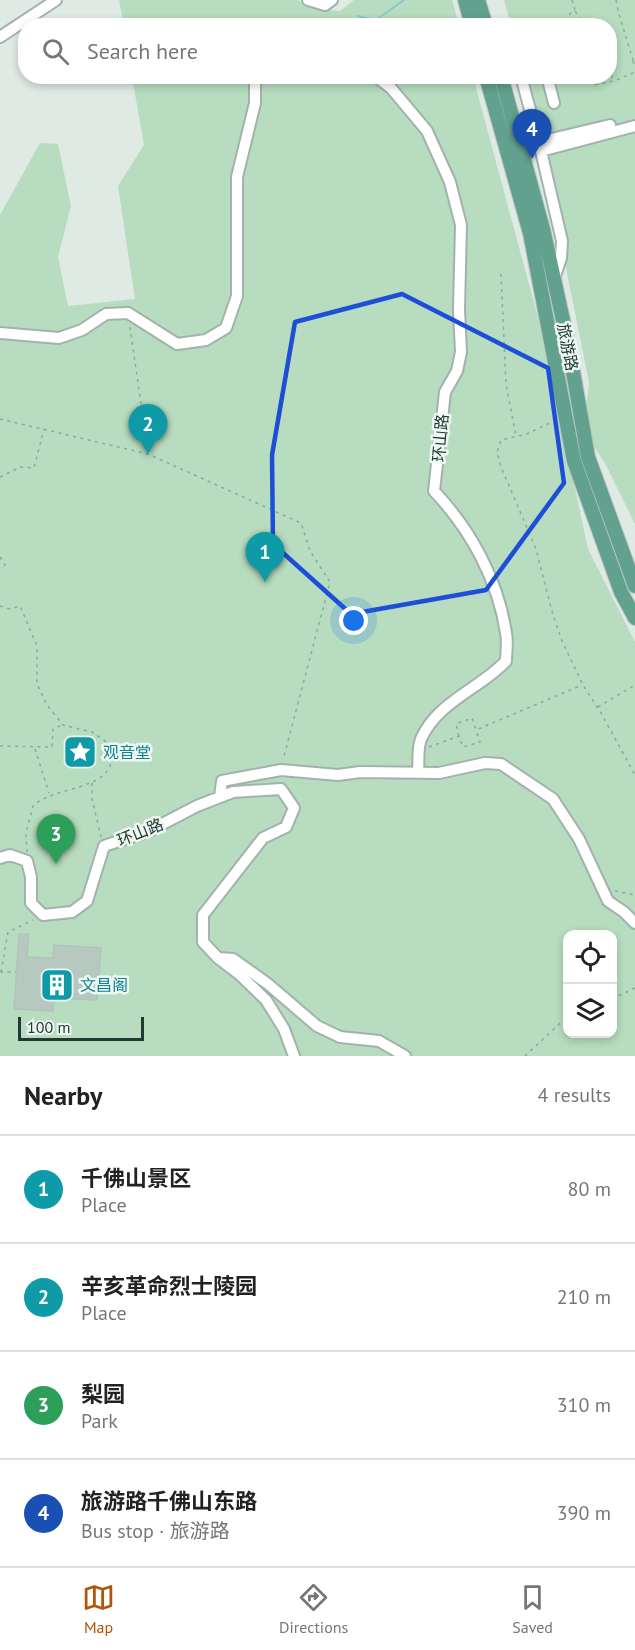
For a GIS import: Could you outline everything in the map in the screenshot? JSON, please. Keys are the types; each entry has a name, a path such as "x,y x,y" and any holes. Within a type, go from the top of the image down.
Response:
{"main road":[{"path":"465,0 470,18"},
{"path":"478,0 484,18"},
{"name":"旅游路","path":"488,84 530,233 574,461 621,592 635,618"},
{"name":"旅游路","path":"503,84 543,229 588,457 635,586"}],"street":[{"path":"308,0 325,5 332,0"},
{"path":"29,18 53,1"},
{"path":"0,38 18,25"},
{"path":"0,333 59,338 82,330 106,314 128,313 177,344 206,340 226,328 237,296 237,177 255,103 255,84"},
{"name":"环山路","path":"386,84 427,131 450,182 461,225 459,310 461,351 457,371 445,392 434,491 448,506 486,564 507,635 506,661 495,673 466,691 432,722 421,741 418,772"},
{"path":"523,84 562,241 561,258 554,279"},
{"path":"549,84 554,103"},
{"path":"540,147 610,125"},
{"path":"540,147 635,126"},
{"name":"环山路","path":"220,797 222,781 281,770 339,775 360,772 439,773 485,763 501,764 553,800 579,838 608,901 635,923"},
{"name":"环山路","path":"43,915 72,912 87,901 104,846 149,831 197,806 232,792 281,789 294,808 286,827 263,838 203,915 203,942 218,958"},
{"path":"0,858 10,855 27,861 32,877 31,903 43,915"},
{"path":"218,958 266,1000 284,1029 294,1056"},
{"path":"218,958 233,959 268,984 317,1026 340,1037 380,1041 405,1056"}],"path":[{"path":"572,0 580,18"},
{"path":"616,0 635,68"},
{"path":"566,18 575,11"},
{"path":"617,80 635,72"},
{"path":"501,274 506,384 516,436"},
{"path":"128,313 148,454"},
{"path":"564,416 527,434 501,440 497,452 501,467 533,539 562,641 583,684 635,775"},
{"path":"0,419 148,454 301,523 310,551 330,582 281,770"},
{"path":"0,477 21,467 34,468 44,429"},
{"path":"0,557 5,565 0,567"},
{"path":"0,606 10,609 20,606 37,646 37,684 46,705 63,725"},
{"path":"476,730 583,684"},
{"path":"598,708 635,685"},
{"path":"472,718 476,730 480,742 463,747 456,724 472,718"},
{"path":"0,746 52,747 52,729 63,725 92,732 114,747 109,768 92,783 50,794 33,806 26,833 27,861"},
{"path":"419,751 459,736"},
{"path":"35,748 50,794"},
{"path":"92,783 92,799 104,846"},
{"path":"602,888 635,895"},
{"path":"16,972 1,972 8,932 43,915"},
{"path":"617,997 635,988"},
{"path":"525,1056 563,1021"}],"highlighted area":[{"path":"402,294 548,368 564,483 486,590 351,614 273,544 272,455 295,322"}],"green space":[{"path":"297,0 312,8 340,11 354,0 452,0 457,18 123,18 119,1"},
{"path":"504,0 635,0 635,524 605,463 584,432 589,382 527,84 617,84 617,18 509,18"},
{"path":"133,84 475,84 539,321 588,549 635,642 635,1056 0,1056 0,215 40,143 58,144 71,206 58,257 68,306 135,299 118,186 144,145"}],"building":[{"name":"文昌阁","path":"19,934 29,934 27,957 53,958 54,945 101,948 97,1000 54,998 53,1011 14,1009"}],"waterway":[{"path":"379,18 404,0"},
{"path":"358,16 367,18"}],"place":[{"name":"旅游路千佛山东路","path":"532,159"},
{"name":"辛亥革命烈士陵园","path":"148,454"},
{"name":"千佛山景区","path":"265,582"},
{"name":"观音堂","path":"80,752"},
{"name":"梨园","path":"56,864"},
{"name":"文昌阁","path":"57,985"}]}
